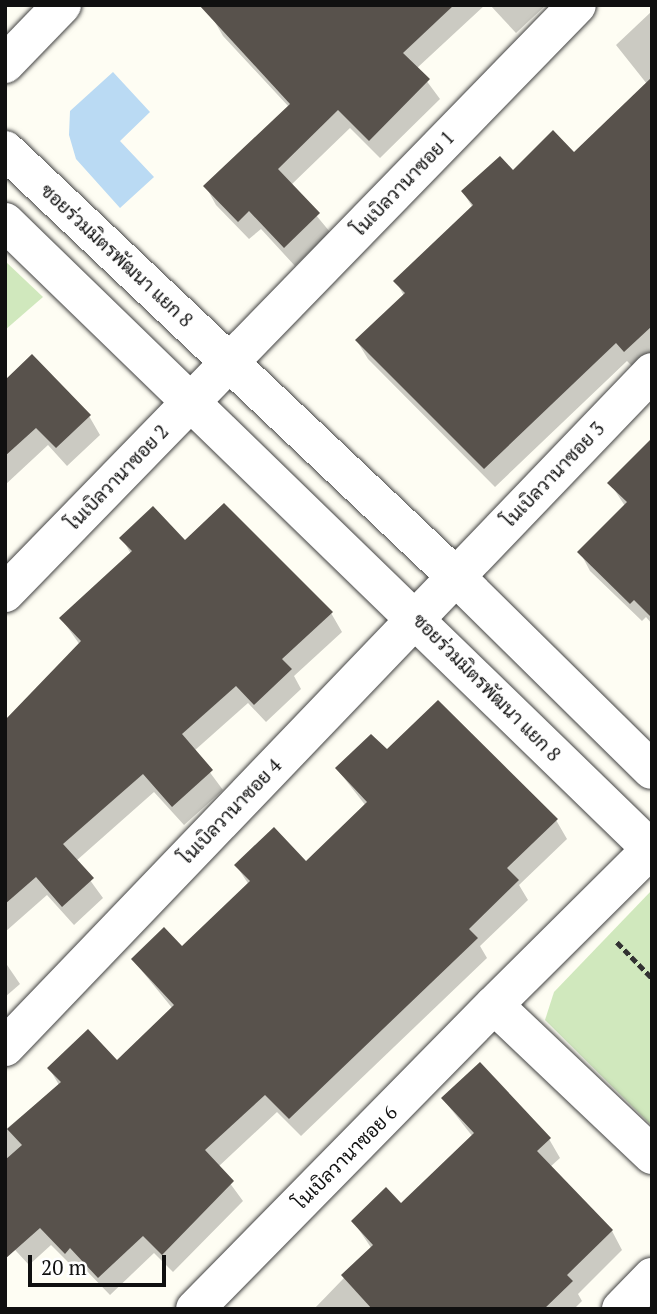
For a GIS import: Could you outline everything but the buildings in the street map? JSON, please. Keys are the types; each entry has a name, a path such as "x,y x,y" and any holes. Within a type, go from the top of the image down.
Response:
{"street":[{"path":"5,64 62,5"},
{"name":"โนเบิลวานาซอย 1","path":"229,361 577,5"},
{"name":"ซอยร่วมมิตรพัฒนา แยก 8","path":"5,150 455,576 652,769"},
{"name":"ซอยร่วมมิตรพัฒนา แยก 8","path":"5,222 416,616 651,848 494,1005"},
{"name":"โนเบิลวานาซอย 2","path":"5,593 229,361"},
{"name":"โนเบิลวานาซอย 3","path":"455,576 652,372"},
{"name":"โนเบิลวานาซอย 4","path":"5,1046 455,576"},
{"path":"494,1005 652,1155"},
{"name":"โนเบิลวานาซอย 6","path":"195,1309 494,1005"},
{"path":"621,1309 652,1277"}],"green space":[{"path":"5,261 43,297 5,330"},
{"path":"652,890 652,1126 545,1020 554,992"}],"water":[{"path":"113,72 150,112 120,141 154,177 120,208 76,159 69,135 70,111"}]}
